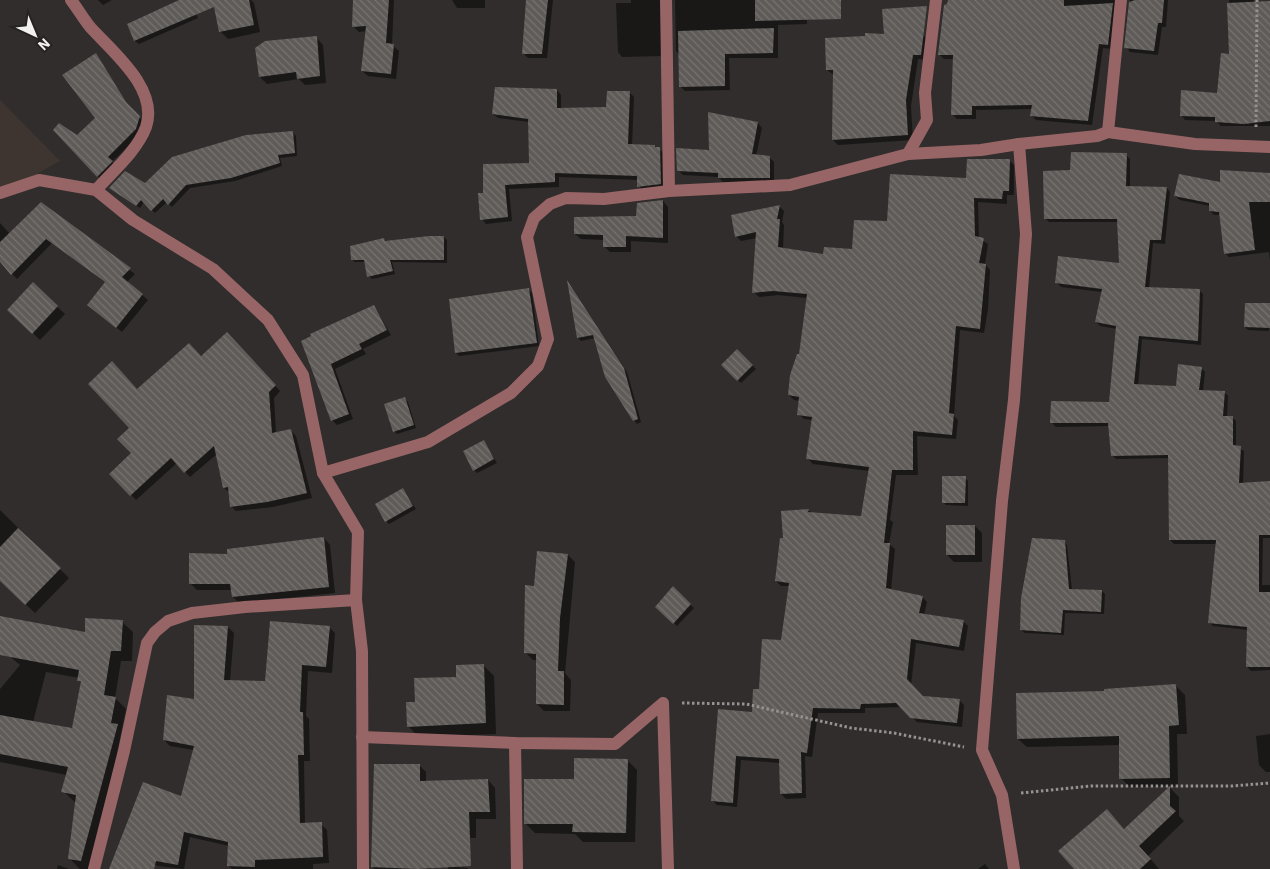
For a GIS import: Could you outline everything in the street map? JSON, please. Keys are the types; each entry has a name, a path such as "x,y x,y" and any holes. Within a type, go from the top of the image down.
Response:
{"street":[{"path":"71,0 90,27 128,64 147,102 146,126 132,150 96,190"},
{"path":"666,0 669,191"},
{"path":"908,154 927,120 925,92 936,0"},
{"path":"1108,132 1121,0"},
{"path":"323,473 428,442 511,393 538,366 548,339 527,237 534,218 550,204 566,198 604,199 669,191 790,185 908,154 980,150 1098,136 1108,132 1195,144 1270,147"},
{"path":"1014,869 1002,794 982,750 1002,501 1014,400 1026,234 1019,144"},
{"path":"0,193 39,180 96,190 133,220 214,269 268,320 304,376 323,473 358,532 356,600 362,651 363,869"},
{"path":"94,869 124,751 147,643 155,632 168,622 192,613 245,606 356,600"},
{"path":"362,737 515,743 615,744 663,703"},
{"path":"663,703 668,869"},
{"path":"515,743 517,869"}],"path":[{"path":"1256,0 1256,146"},
{"path":"663,703 746,704 851,728 982,750"},
{"path":"1002,794 1091,786 1232,786 1270,783"}],"shaded area":[{"path":"0,100 60,161 0,194"}],"building":[{"path":"179,0 249,0 254,25 219,32 214,7 134,41 127,24"},
{"path":"353,0 389,0 386,43 394,44 391,74 361,71 366,26 352,27"},
{"path":"526,0 548,0 542,54 522,54"},
{"path":"755,0 841,0 841,19 755,21"},
{"path":"948,0 1064,0 1064,6 1113,3 1108,45 1099,44 1088,121 1030,116 1032,105 972,106 972,115 951,115 953,55 938,55 944,5 947,4"},
{"path":"1135,0 1164,0 1162,23 1158,23 1154,51 1124,48 1129,2"},
{"path":"1270,1 1270,121 1244,124 1215,122 1215,117 1180,116 1181,90 1217,93 1221,53 1229,54 1227,3"},
{"path":"927,6 921,55 913,55 906,100 908,135 832,140 833,70 826,70 825,38 865,36 865,33 884,34 882,9"},
{"path":"774,28 773,53 725,54 725,86 679,87 678,31"},
{"path":"317,36 320,76 297,79 296,72 259,77 255,48 265,41"},
{"path":"96,53 126,102 140,116 136,129 108,157 113,161 97,177 53,130 59,123 77,135 95,118 62,75"},
{"path":"495,87 557,89 557,108 606,107 607,91 630,91 628,144 655,145 655,147 660,147 661,184 637,187 637,176 555,173 555,182 505,185 508,217 480,220 478,193 483,193 483,164 529,163 528,119 492,114"},
{"path":"708,112 758,122 752,154 770,156 770,178 718,178 718,173 677,171 676,148 709,150"},
{"path":"293,131 295,153 278,155 280,163 231,178 186,185 168,205 163,199 151,211 141,200 136,206 109,188 125,171 145,183 172,157 246,135"},
{"path":"1071,152 1127,153 1126,186 1167,187 1161,240 1150,240 1145,287 1200,289 1198,341 1139,336 1134,384 1176,386 1178,364 1202,367 1199,390 1225,391 1223,416 1233,416 1233,445 1241,446 1239,483 1270,481 1270,535 1259,535 1259,592 1270,592 1270,667 1246,667 1247,627 1208,623 1216,540 1169,540 1168,455 1111,456 1108,423 1050,423 1051,401 1109,402 1116,326 1095,322 1102,289 1055,283 1058,256 1119,263 1117,219 1044,219 1043,171 1070,170"},
{"path":"967,159 1010,159 1009,191 1003,191 1002,199 974,198 975,236 984,238 979,263 986,264 980,329 956,326 949,413 954,414 952,435 913,431 913,470 892,470 884,543 890,543 886,588 923,596 919,613 964,620 959,647 911,639 907,679 923,696 960,699 957,723 910,718 896,703 861,704 860,709 813,708 807,753 801,752 802,793 780,794 779,759 736,756 733,803 711,801 718,709 752,712 753,689 759,689 762,639 781,640 789,583 775,581 780,538 783,538 781,511 809,509 808,512 861,516 869,467 806,459 812,417 797,415 799,397 788,395 790,375 797,354 799,354 807,294 773,291 752,293 756,232 735,237 731,215 780,205 777,219 780,219 778,247 823,254 824,247 852,249 854,220 887,221 890,174 966,178"},
{"path":"1220,170 1270,173 1270,202 1249,202 1255,250 1224,254 1219,212 1209,211 1209,203 1174,196 1179,174 1220,182"},
{"path":"663,200 663,238 626,236 626,247 603,247 603,235 574,234 574,217 636,216 637,203"},
{"path":"41,202 131,268 122,277 143,294 116,328 87,305 105,282 46,239 11,275 0,262 0,242"},
{"path":"444,236 444,260 390,260 393,271 367,277 364,260 351,260 350,246 384,238 385,241"},
{"path":"567,280 624,368 638,419 633,421 605,377 593,335 577,338"},
{"path":"33,282 58,306 32,334 7,310"},
{"path":"529,288 537,343 455,353 449,299"},
{"path":"1245,303 1270,303 1270,328 1244,327"},
{"path":"374,305 387,330 359,344 362,349 331,364 349,414 331,421 301,341 311,336 310,334"},
{"path":"227,332 276,385 269,392 272,433 291,429 307,493 267,502 230,507 228,487 223,488 214,446 184,473 171,458 130,496 109,474 131,453 117,439 129,428 88,384 112,361 137,389 189,343 201,356"},
{"path":"737,349 753,365 737,381 721,365"},
{"path":"405,397 414,425 393,432 384,404"},
{"path":"484,440 494,459 473,471 463,451"},
{"path":"942,476 966,476 965,503 942,503"},
{"path":"403,488 413,506 385,522 375,504"},
{"path":"946,525 975,525 975,555 946,555"},
{"path":"18,528 61,568 25,605 0,581 0,547"},
{"path":"324,537 329,587 232,597 230,584 189,584 189,553 227,554 227,549"},
{"path":"1032,538 1065,540 1069,589 1102,590 1101,612 1063,610 1061,633 1020,630 1021,598"},
{"path":"537,551 568,554 560,618 558,671 564,671 564,705 536,704 536,654 524,653 525,585 534,586"},
{"path":"673,586 691,604 673,624 655,607"},
{"path":"0,616 85,632 85,618 123,620 121,651 111,651 104,695 116,697 111,723 118,724 81,861 68,859 76,795 61,792 68,767 0,754 0,715 72,728 81,681 77,681 79,670 0,655"},
{"path":"270,621 330,626 326,667 302,665 300,712 303,712 304,755 298,755 300,823 322,822 323,857 255,860 255,867 227,866 228,842 184,832 178,865 156,861 154,869 109,869 143,782 181,796 194,746 163,740 167,695 194,699 194,625 228,626 224,680 265,681"},
{"path":"484,664 486,723 407,727 406,702 415,702 414,678 456,677 456,665"},
{"path":"1176,684 1179,725 1169,726 1170,778 1119,779 1119,736 1017,739 1016,693 1104,691 1104,689"},
{"path":"574,758 628,759 626,833 572,832 573,824 524,824 524,779 574,779"},
{"path":"374,764 420,764 420,781 488,779 490,812 469,812 471,866 417,869 371,867"},
{"path":"1170,786 1170,806 1176,811 1139,846 1151,859 1140,869 1074,869 1058,851 1107,809 1124,829"}]}
